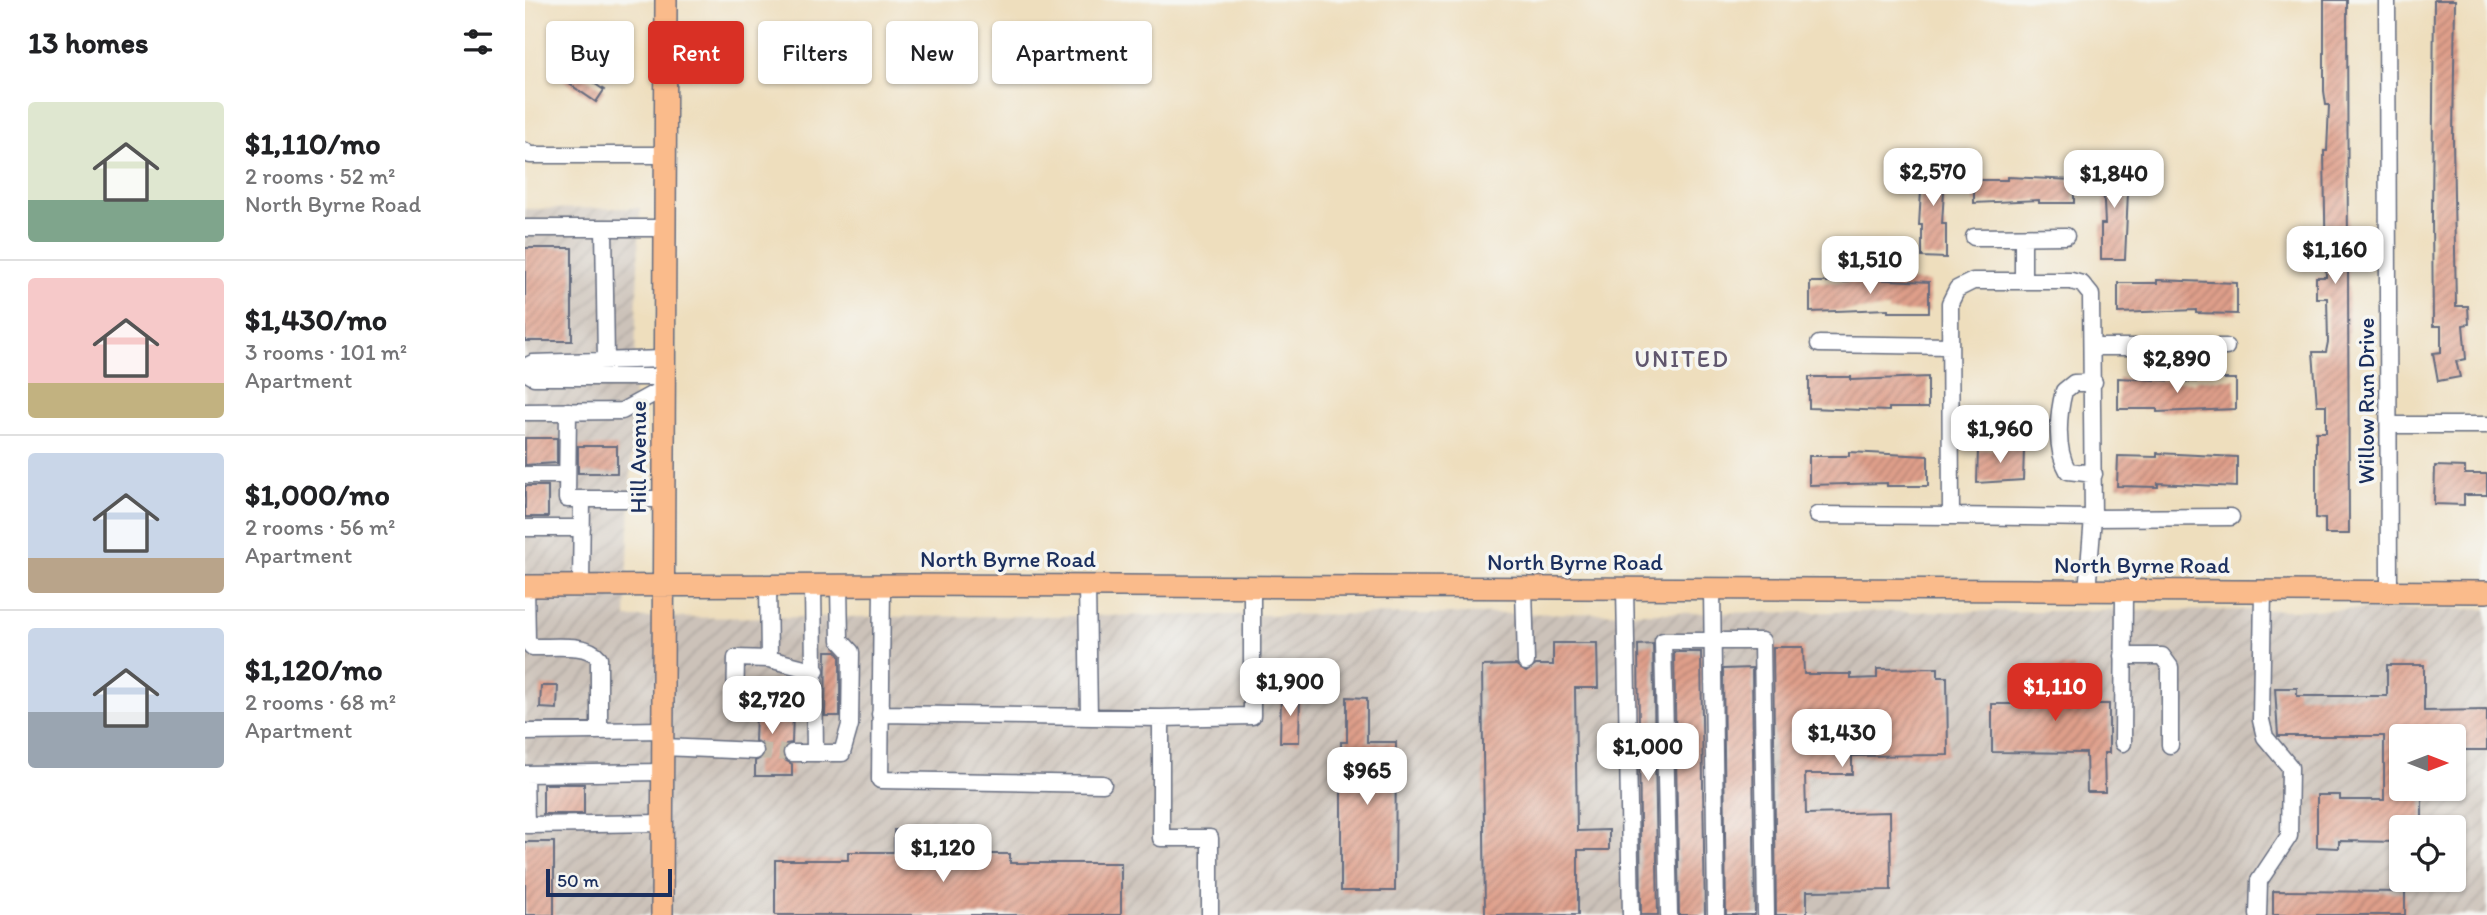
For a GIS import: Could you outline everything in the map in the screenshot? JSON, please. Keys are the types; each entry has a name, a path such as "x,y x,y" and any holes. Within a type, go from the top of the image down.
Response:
{"main road":[{"name":"Hill Avenue","path":"662,915 666,0"},
{"name":"North Byrne Road","path":"525,586 2487,592"}],"street":[{"name":"Willow Run Drive","path":"2387,0 2389,592"},
{"path":"525,151 530,155 666,155"},
{"path":"525,228 665,228"},
{"path":"604,228 606,361"},
{"path":"1974,237 2066,236"},
{"path":"2023,237 2023,281"},
{"path":"1951,516 1950,303 1957,289 1973,281 2071,281 2082,284 2091,295 2094,347 2093,518 2087,591"},
{"path":"1819,344 1950,346"},
{"path":"2094,347 2226,347"},
{"path":"606,361 664,375 534,377 525,369 533,363 606,361"},
{"path":"525,412 622,411 664,375"},
{"path":"2094,382 2074,383 2064,391 2060,430 2062,461 2068,471 2094,474"},
{"path":"568,411 567,499 664,499"},
{"path":"2389,425 2487,425"},
{"path":"525,475 567,475"},
{"path":"581,586 582,499"},
{"path":"1817,515 2231,517"},
{"path":"525,528 582,528"},
{"path":"768,585 769,659"},
{"path":"882,585 880,780 1103,784"},
{"path":"525,586 527,641 532,647 585,649 594,651 599,658 599,731"},
{"path":"813,586 815,753"},
{"path":"792,752 842,752 850,725 851,652 840,640 839,586"},
{"path":"1087,586 1089,717"},
{"path":"880,714 1161,718 1252,716 1252,587"},
{"path":"1524,588 1526,662"},
{"path":"1625,589 1631,915"},
{"path":"1712,589 1716,915"},
{"path":"2123,743 2124,591"},
{"path":"2258,915 2259,881 2288,836 2290,767 2265,737 2261,720 2263,591"},
{"path":"1669,915 1664,641 1762,641 1766,915"},
{"path":"2123,656 2162,656 2170,667 2171,744"},
{"path":"735,711 736,659 769,659 815,671"},
{"path":"1161,718 1161,838 1210,838 1210,915"},
{"path":"525,732 599,731 755,751"},
{"path":"663,772 525,774 526,825 663,823"}],"shaded area":[{"path":"640,208 626,618 2487,609 2487,915 525,915 525,209"}],"building":[{"path":"2324,0 2347,0 2349,534 2325,534 2325,519 2316,518 2316,432 2326,432 2326,405 2317,405 2313,352 2326,352 2328,342 2327,298 2316,298 2316,277 2326,277 2324,151 2327,151 2329,105 2326,105 2324,91"},
{"path":"2434,0 2455,0 2453,139 2456,306 2468,306 2469,324 2463,325 2466,359 2456,361 2460,377 2438,381 2433,353 2441,352 2441,326 2433,326"},
{"path":"569,84 595,84 604,90 596,102"},
{"path":"1923,157 1946,157 1942,224 1946,224 1946,258 1922,257 1922,225 1919,225"},
{"path":"2102,159 2125,159 2125,191 2128,191 2125,259 2101,259 2101,224 2105,224"},
{"path":"2007,177 2074,180 2074,203 2039,203 2039,200 1974,203 1974,180 2007,180"},
{"path":"525,248 572,248 572,341 525,341"},
{"path":"1849,278 1929,282 1929,312 1888,312 1888,309 1810,312 1810,282 1849,282"},
{"path":"2157,280 2237,283 2237,314 2196,313 2196,310 2118,313 2118,283 2157,283"},
{"path":"1809,377 1851,377 1851,380 1928,377 1928,408 1889,408 1889,411 1809,408"},
{"path":"2118,378 2196,382 2196,379 2236,379 2236,409 2157,412 2157,409 2118,409"},
{"path":"525,438 557,438 557,463 525,465"},
{"path":"578,446 617,446 617,473 578,473"},
{"path":"1978,449 2024,449 2023,480 1977,483"},
{"path":"1849,452 1928,456 1928,486 1887,486 1887,483 1809,485 1809,456 1849,456"},
{"path":"2157,453 2237,457 2237,487 2158,483 2158,487 2117,486 2118,456 2157,457"},
{"path":"2435,466 2465,467 2465,474 2487,474 2487,495 2464,495 2464,505 2434,504"},
{"path":"525,486 548,486 548,517 525,517"},
{"path":"1553,643 1597,643 1598,688 1575,688 1577,831 1609,830 1609,850 1578,850 1578,915 1485,915 1482,666 1516,665 1526,672 1536,665 1553,665"},
{"path":"1653,644 1658,915 1641,915 1638,645"},
{"path":"1773,647 1803,647 1804,674 1851,674 1851,679 1877,678 1877,669 1938,668 1938,677 1947,677 1948,755 1852,756 1852,774 1805,774 1806,814 1890,812 1891,890 1807,891 1807,915 1776,915"},
{"path":"826,651 836,651 840,656 840,716 825,716"},
{"path":"1674,652 1701,652 1705,915 1679,915"},
{"path":"2387,665 2424,665 2424,711 2487,710 2487,750 2466,750 2466,724 2389,724 2389,802 2422,802 2422,815 2389,815 2389,842 2339,841 2339,848 2317,847 2317,795 2340,795 2340,800 2384,800 2384,736 2278,736 2275,688 2297,688 2297,696 2387,696"},
{"path":"2026,667 2075,667 2075,704 2109,704 2109,753 2104,753 2105,792 2087,792 2086,753 1992,752 1992,704 2026,704"},
{"path":"1752,668 1755,915 1726,915 1723,669"},
{"path":"541,686 558,686 557,709 540,708"},
{"path":"757,686 772,686 772,713 793,713 792,743 786,744 782,752 783,759 792,764 792,776 755,776 755,761 763,757 765,751 761,743 755,741"},
{"path":"1281,693 1300,693 1299,742 1280,742"},
{"path":"1347,697 1367,698 1367,742 1396,742 1395,891 1341,891 1341,742 1347,742"},
{"path":"543,784 584,784 584,814 543,814"},
{"path":"894,830 925,830 925,842 966,842 966,854 1010,854 1010,863 1121,863 1121,915 775,915 775,860 848,860 848,852 894,852"},
{"path":"525,842 554,842 554,915 525,915"},
{"path":"2273,891 2405,892 2405,915 2273,915"}],"tunnel":[{"path":"755,751 792,753"}],"district":[{"name":"UNITED","path":"1682,359"}]}
